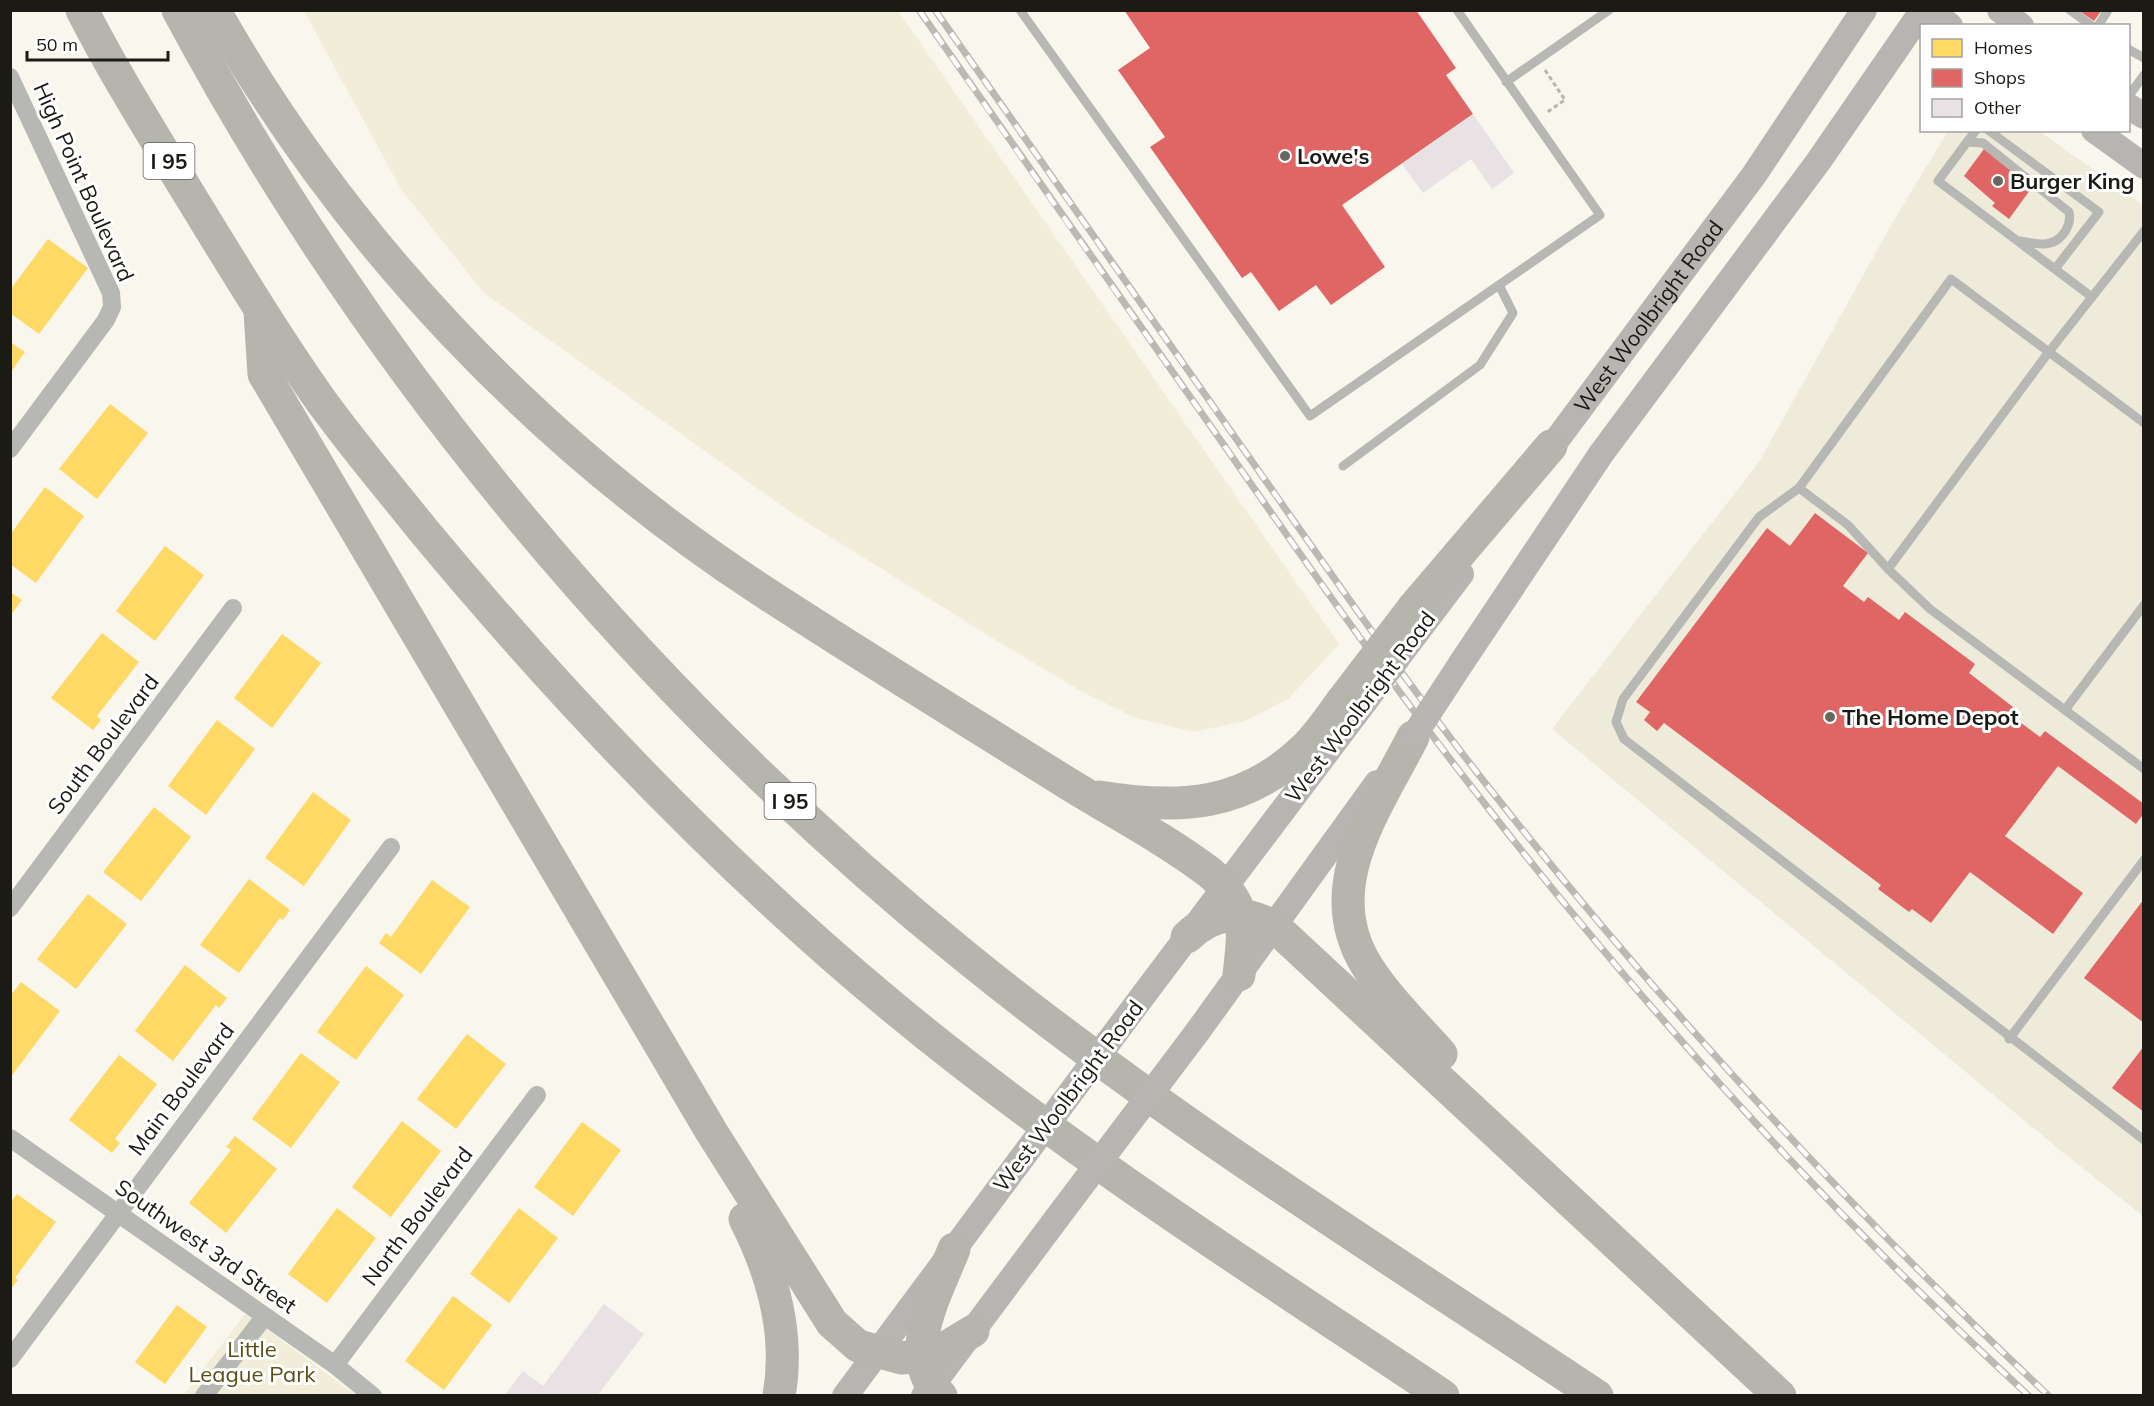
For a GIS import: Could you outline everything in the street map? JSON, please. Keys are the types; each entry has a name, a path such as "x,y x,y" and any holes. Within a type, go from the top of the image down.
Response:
{"highway":[{"name":"I 95","path":"82,10 118,78 260,310 320,398 379,478 508,630 647,781 784,912 895,1009 1010,1099 1141,1194 1443,1395"},
{"name":"I 95","path":"178,10 258,149 332,263 436,408 579,583 718,732 815,825 915,914 1073,1040 1240,1158 1597,1395"},
{"path":"214,10 278,115 337,195 405,278 467,347 544,422 640,503 726,567 1204,868 1225,886 1242,914 1244,926 1239,975"},
{"path":"260,310 264,374 711,1131 832,1323 851,1341 876,1353 902,1358 930,1383"},
{"path":"1087,795 1136,803 1174,805 1196,803 1230,795 1266,778 1296,756 1350,706 1551,446"},
{"path":"1413,737 1393,768 1351,863 1347,901 1352,934 1365,963 1384,990 1542,1175"},
{"path":"1188,937 1210,920 1233,913 1242,914 1275,927 1780,1395"},
{"path":"711,1131 774,1288 782,1343 779,1395"},
{"path":"930,1383 923,1335 954,1249"},
{"path":"930,1383 947,1348 973,1331"}],"main road":[{"name":"West Woolbright Road","path":"1551,446 1740,194 1864,10"},
{"name":"West Woolbright Road","path":"1413,737 1601,454 1818,162 1923,10"},
{"path":"1931,10 1948,24"},
{"path":"2000,10 2018,24"},
{"path":"2130,107 2144,116"},
{"path":"2097,132 2144,166"},
{"name":"West Woolbright Road","path":"845,1395 1188,937 1350,706"},
{"path":"973,1331 1275,927 1362,801 1393,768"}],"street":[{"name":"High Point Boulevard","path":"10,78 111,293 112,307 106,320 10,449"},
{"name":"South Boulevard","path":"10,908 233,608"},
{"name":"Main Boulevard","path":"10,1359 391,847"},
{"name":"North Boulevard","path":"335,1365 537,1095"},
{"name":"Southwest 3rd Street","path":"10,1138 335,1365 373,1395"},
{"path":"204,1395 264,1317"}],"lane":[{"path":"1020,10 1310,416 1600,215 1457,10"},
{"path":"1506,82 1609,10"},
{"path":"2070,10 2089,24"},
{"path":"2099,24 2108,10"},
{"path":"2130,50 2144,58"},
{"path":"2130,94 2144,75"},
{"path":"1974,132 1938,181 2092,297"},
{"path":"1991,132 2099,212 2055,269"},
{"path":"1967,142 1983,143 2068,212 2071,219 2069,226 2057,240 2049,244 2017,241"},
{"path":"1888,569 2049,353 2144,231"},
{"path":"2144,423 1951,279 1799,488 1759,517 1623,699 1616,722 1624,739 2009,1039 2144,1140"},
{"path":"1342,466 1480,365 1513,313 1499,285"},
{"path":"1799,488 1848,525 1888,569 1930,609 2144,768"},
{"path":"2066,710 2144,606"},
{"path":"2009,1039 2144,860"}],"path":[{"path":"1534,122 1565,100 1538,60"}],"shaded area":[{"path":"1947,132 2040,132 2143,205 2143,1216 2060,1150 1552,729 1759,462 1894,220"}],"green space":[{"path":"304,11 898,11 1339,644 1288,699 1245,721 1194,732 1136,718 1081,691 994,639 792,513 484,293 401,189"},
{"name":"Little League Park","path":"245,1314 356,1395 183,1396"}],"building: Homes":[{"path":"48,239 88,268 39,334 10,313 10,290"},
{"path":"10,342 25,352 10,373"},
{"path":"110,404 148,433 97,499 59,469"},
{"path":"45,487 84,516 36,583 10,564 10,535"},
{"path":"165,546 204,575 155,641 116,611"},
{"path":"10,592 22,600 10,616"},
{"path":"102,633 139,662 97,716 101,720 93,730 51,698"},
{"path":"282,634 321,663 272,728 234,698"},
{"path":"217,720 255,749 206,815 168,786"},
{"path":"313,792 351,820 304,886 265,858"},
{"path":"154,807 191,837 141,901 103,872"},
{"path":"249,879 290,910 283,920 280,918 239,973 200,945"},
{"path":"432,880 470,907 421,974 379,943 386,933 391,937"},
{"path":"88,894 127,924 76,989 37,959"},
{"path":"185,965 227,998 219,1008 216,1005 173,1061 135,1031"},
{"path":"366,966 404,995 356,1060 317,1032"},
{"path":"21,982 60,1011 10,1078 10,996"},
{"path":"467,1034 506,1064 456,1129 417,1099"},
{"path":"301,1053 340,1082 291,1148 252,1119"},
{"path":"119,1055 157,1084 115,1139 120,1143 112,1153 69,1120"},
{"path":"402,1121 441,1151 391,1217 352,1187"},
{"path":"582,1122 621,1150 573,1216 534,1187"},
{"path":"235,1136 277,1169 226,1233 189,1203 231,1150 226,1147"},
{"path":"17,1194 56,1222 15,1278 18,1280 10,1290 10,1203"},
{"path":"337,1208 376,1238 327,1303 288,1274"},
{"path":"519,1208 558,1238 509,1303 470,1274"},
{"path":"453,1296 492,1325 444,1390 405,1361"},
{"path":"177,1305 207,1327 165,1384 135,1362"}],"building: Shops":[{"name":"Lowe's","path":"1124,10 1416,10 1456,68 1446,75 1473,114 1342,205 1385,267 1331,305 1316,285 1279,311 1251,272 1242,278 1150,147 1165,137 1118,70 1150,48"},
{"path":"2078,10 2102,10 2094,21"},
{"name":"Burger King","path":"1984,149 2033,186 2009,219 1992,206 1995,203 1964,176"},
{"name":"The Home Depot","path":"1815,513 1868,553 1843,586 1864,602 1868,597 1899,620 1905,612 1975,664 1969,673 2013,707 2009,714 2040,737 2045,731 2144,804 2144,813 2136,824 2058,766 2005,836 2083,893 2053,934 1970,872 1931,923 1912,909 1909,912 1878,889 1881,885 1664,723 1657,731 1644,720 1650,712 1636,702 1767,528 1790,546"},
{"path":"2144,899 2144,1023 2084,978"},
{"path":"2144,1046 2144,1112 2112,1088"}],"building: Other":[{"path":"1473,114 1514,173 1492,189 1471,159 1423,193 1402,164"},
{"path":"604,1304 644,1334 597,1396 504,1396 523,1371 543,1386"}],"railway":[{"path":"919,10 1340,610 1440,746 1538,870 1670,1028 1809,1180 1954,1326 2029,1396"},
{"path":"935,10 1423,702 1551,865 1686,1023 1827,1176 1900,1251 2049,1396"}],"place":[{"name":"Lowe's","path":"1285,156"},
{"name":"Burger King","path":"1998,181"},
{"name":"The Home Depot","path":"1830,717"}]}
